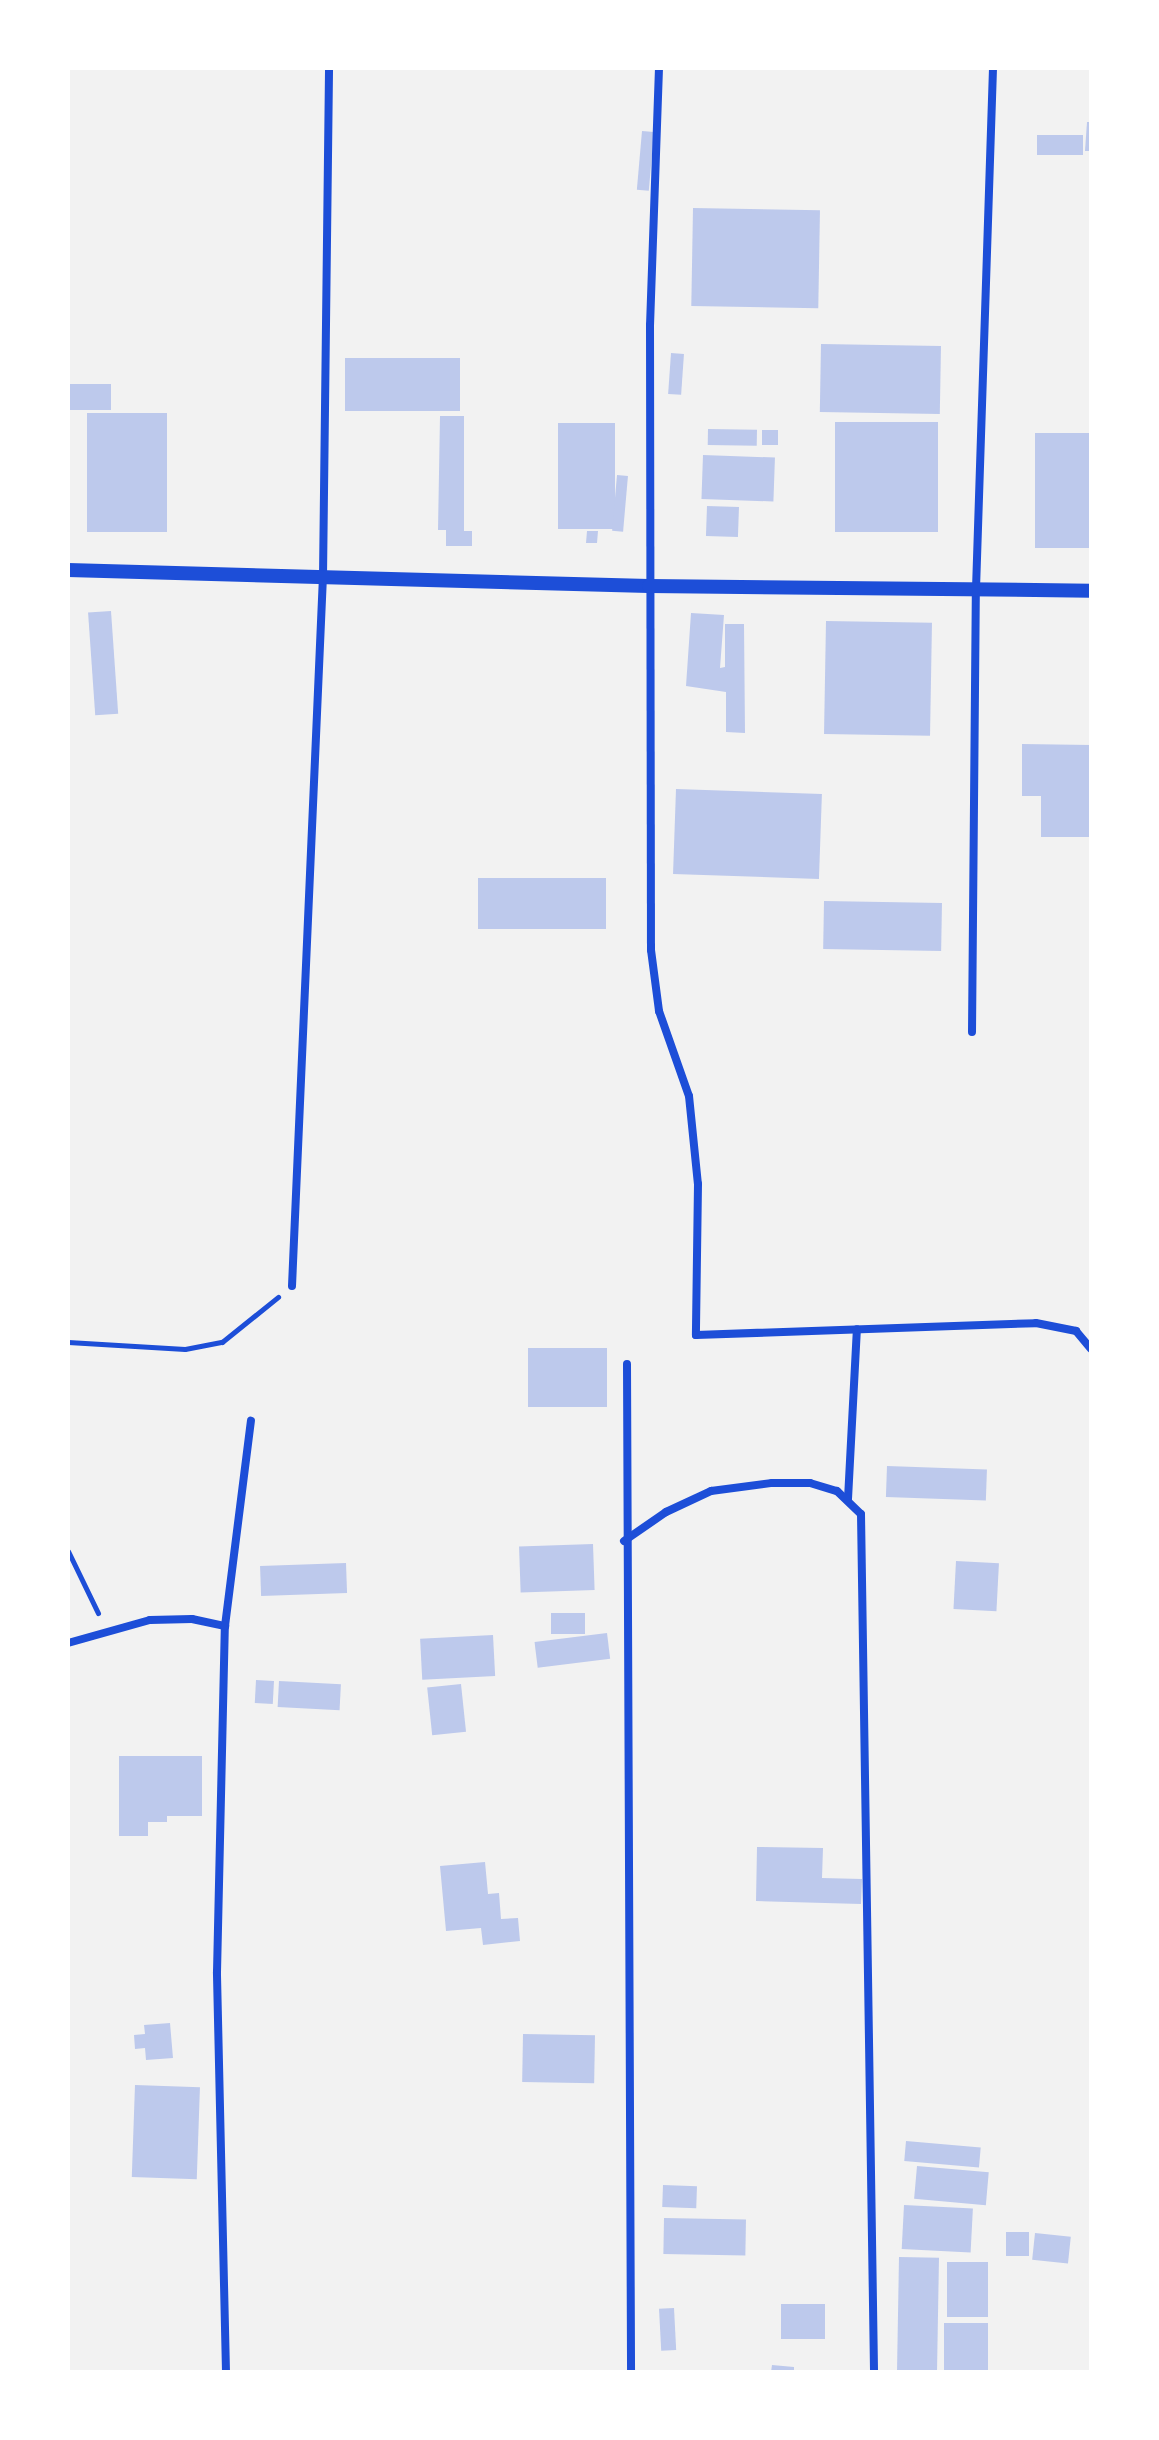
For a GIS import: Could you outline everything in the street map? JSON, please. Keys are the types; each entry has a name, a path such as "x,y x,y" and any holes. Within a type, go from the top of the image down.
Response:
{"street":[{"path":"292,1286 323,577 329,68"},
{"path":"659,68 650,325 651,950 659,1011 689,1096 698,1184 696,1335 1036,1323 1076,1331 1091,1349"},
{"path":"972,1032 976,589 993,68"},
{"path":"68,570 649,586 1091,591"},
{"path":"848,1499 857,1329"},
{"path":"627,1364 624,1541 631,2372"},
{"path":"226,2372 217,1972 225,1626 251,1421"},
{"path":"624,1541 666,1512 711,1491 810,1483 848,1499 861,1514 874,2372"},
{"path":"68,1643 150,1620 192,1619 225,1626"}],"path":[{"path":"68,1342 185,1349 222,1342 292,1286"},
{"path":"68,1551 107,1632"}],"building":[{"path":"1087,122 1091,122 1091,151 1085,151"},
{"path":"642,131 654,132 649,191 637,190"},
{"path":"1037,135 1083,135 1083,155 1037,155"},
{"path":"693,208 820,210 818,308 691,306"},
{"path":"821,344 941,346 940,414 820,412"},
{"path":"671,353 684,354 681,395 668,394"},
{"path":"345,358 460,358 460,411 345,411"},
{"path":"68,384 111,384 111,410 68,410"},
{"path":"87,413 167,413 167,532 87,532"},
{"path":"440,416 464,416 464,531 472,531 472,546 446,546 446,530 438,530"},
{"path":"835,422 938,422 938,532 835,532"},
{"path":"558,423 615,423 615,529 558,529"},
{"path":"708,429 757,430 757,446 708,445"},
{"path":"762,430 778,430 778,445 762,445"},
{"path":"1035,433 1091,433 1091,548 1035,548"},
{"path":"703,455 775,458 773,501 701,499"},
{"path":"617,475 628,476 623,532 612,531"},
{"path":"707,506 739,507 738,537 706,536"},
{"path":"587,531 598,531 597,543 586,543"},
{"path":"111,611 118,714 95,715 88,613"},
{"path":"691,613 724,615 720,668 725,667 725,624 744,624 745,733 726,732 726,692 686,686"},
{"path":"826,621 932,623 930,736 824,734"},
{"path":"1022,744 1091,745 1091,837 1041,837 1041,796 1022,796"},
{"path":"676,789 822,794 819,879 673,874"},
{"path":"478,878 606,878 606,929 478,929"},
{"path":"824,901 942,903 941,951 823,949"},
{"path":"528,1348 607,1348 607,1407 528,1407"},
{"path":"887,1466 987,1469 986,1500 886,1497"},
{"path":"593,1544 595,1590 521,1593 519,1547"},
{"path":"956,1561 999,1563 996,1611 953,1609"},
{"path":"346,1563 347,1593 261,1596 260,1566"},
{"path":"551,1613 585,1613 585,1634 551,1634"},
{"path":"607,1633 610,1659 538,1668 535,1642"},
{"path":"493,1635 495,1676 422,1680 420,1639"},
{"path":"256,1680 274,1681 273,1704 255,1703"},
{"path":"279,1681 341,1684 340,1710 278,1707"},
{"path":"461,1684 466,1732 432,1735 427,1688"},
{"path":"119,1756 202,1756 202,1816 167,1816 167,1822 148,1822 148,1836 119,1836"},
{"path":"757,1847 823,1848 822,1878 862,1879 861,1904 756,1901"},
{"path":"485,1862 488,1894 499,1893 501,1919 518,1918 520,1941 483,1945 481,1928 446,1931 440,1866"},
{"path":"170,2023 173,2058 146,2060 145,2048 135,2049 134,2035 145,2034 144,2025"},
{"path":"523,2034 595,2035 594,2083 522,2082"},
{"path":"135,2085 200,2087 197,2179 132,2177"},
{"path":"906,2141 981,2148 979,2167 904,2161"},
{"path":"917,2166 989,2172 986,2205 914,2199"},
{"path":"663,2185 697,2186 696,2208 662,2207"},
{"path":"904,2205 973,2209 971,2253 902,2249"},
{"path":"664,2218 746,2219 745,2255 663,2254"},
{"path":"1006,2232 1029,2232 1029,2256 1006,2256"},
{"path":"1035,2233 1071,2237 1068,2264 1032,2260"},
{"path":"899,2257 939,2258 937,2372 897,2372"},
{"path":"947,2262 988,2262 988,2317 947,2317"},
{"path":"781,2304 825,2304 825,2339 781,2339"},
{"path":"674,2308 676,2350 661,2351 659,2309"},
{"path":"944,2323 988,2323 988,2372 944,2372"},
{"path":"772,2365 794,2367 794,2372 771,2372"}]}
